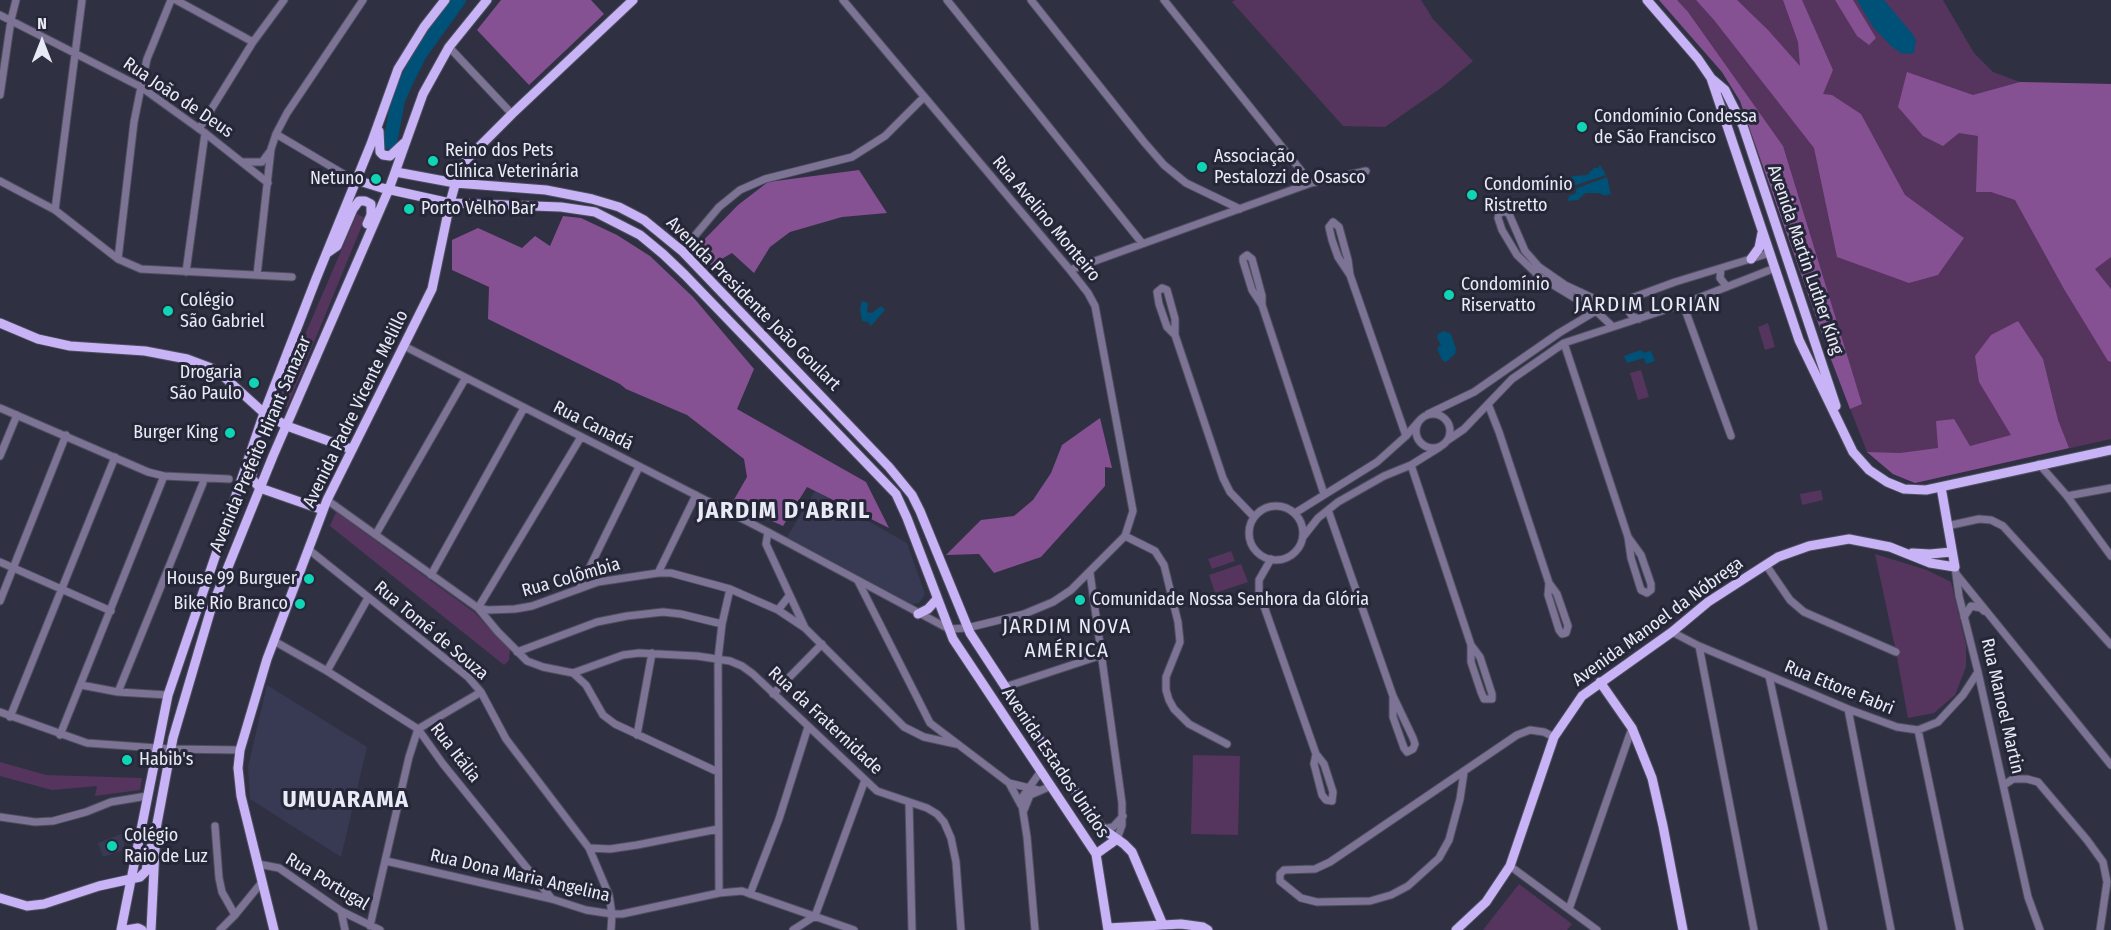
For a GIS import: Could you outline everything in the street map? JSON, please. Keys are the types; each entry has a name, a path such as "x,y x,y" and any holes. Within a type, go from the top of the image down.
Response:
{"main road":[{"name":"Avenida Prefeito Hirant Sanazar","path":"121,930 168,695 264,413 327,253 360,181 398,69 424,27 445,0"},
{"name":"Avenida Prefeito Hirant Sanazar","path":"151,930 156,829 171,748 211,609 385,189 396,171 423,94 449,47 487,0"},
{"name":"Avenida Padre Vicente Melillo","path":"274,930 241,796 238,768 240,750 274,641 323,510 351,449 432,289 454,183 466,159 633,0"},
{"name":"Avenida Martin Luther King","path":"1647,0 1698,59 1711,78 1725,90 1740,120 1842,428"},
{"name":"Avenida Martin Luther King","path":"1711,78 1799,340 1853,452 1869,470 1887,483 1904,489 1926,490 2111,450"},
{"path":"1728,129 1730,116 1735,115 1740,120"},
{"path":"379,122 379,146 383,155 390,156 397,151 408,135"},
{"name":"Avenida Presidente João Goulart","path":"396,171 454,183 568,193 619,207 644,220 682,251 903,483 921,511 967,628"},
{"name":"Avenida Presidente João Goulart","path":"360,181 385,189 450,202 561,207 595,212 640,235 663,254 742,333 896,494 949,628"},
{"path":"474,184 470,194 477,203"},
{"path":"327,253 337,246 356,203 365,201 371,204 371,215 351,261 351,274"},
{"path":"1751,259 1761,243 1762,227"},
{"path":"1770,253 1784,254 1775,268"},
{"path":"0,323 38,339 70,346 146,351 187,358 222,375 264,413 286,426 351,449"},
{"path":"257,436 258,446 251,478 260,488 323,510"},
{"name":"Rua Manoel Martin","path":"1941,487 1956,571"},
{"name":"Avenida Manoel da Nóbrega","path":"1456,930 1486,902 1510,866 1554,737 1582,696 1600,682 1672,632 1708,602 1778,557 1809,546 1849,539 1906,552 1930,554 1952,552"},
{"name":"Avenida Manoel da Nóbrega","path":"1906,552 1956,571"},
{"path":"918,614 939,602 950,610 959,606"},
{"name":"Avenida Estados Unidos","path":"949,628 965,659 1096,854"},
{"name":"Avenida Estados Unidos","path":"967,628 1064,775 1103,829 1129,848 1163,925"},
{"path":"1600,682 1632,728 1652,778 1683,930"},
{"path":"0,898 27,906 44,904 90,889 140,877 146,871 152,838 156,829"},
{"path":"1117,839 1096,854 1108,929 1194,925 1208,930"},
{"path":"126,930 138,928 142,930"}],"street":[{"path":"0,95 16,0"},
{"path":"55,210 82,0"},
{"path":"118,259 134,123 141,87 147,59 171,0"},
{"path":"176,0 253,42"},
{"path":"186,272 202,131 253,42 284,0"},
{"path":"258,275 271,149 276,134 287,113 363,0"},
{"name":"Rua Avelino Monteiro","path":"843,0 1088,293 1096,312 1132,502 1132,518 1125,536"},
{"path":"947,0 1142,243"},
{"path":"1031,0 1164,165 1186,183 1240,209"},
{"path":"1164,0 1311,183"},
{"name":"Rua João de Deus","path":"0,15 141,87 268,183"},
{"path":"449,47 512,114"},
{"path":"682,251 719,207 740,190 765,179 852,157 885,136 924,97"},
{"path":"276,134 347,176 360,181"},
{"path":"243,162 262,162 271,149"},
{"path":"1070,270 1311,183 1366,171"},
{"path":"0,181 55,210 118,259 141,268 292,277"},
{"path":"1608,305 1565,285 1544,271 1530,257 1520,242 1509,214 1502,212 1498,218 1510,246 1540,277 1596,311 1612,326"},
{"path":"1350,275 1338,257 1332,240 1329,227 1333,222 1339,227 1350,275 1406,436"},
{"path":"1510,246 1520,242"},
{"path":"1295,513 1377,462 1428,414 1474,392 1567,328 1596,311 1608,305 1770,253"},
{"path":"1262,305 1262,296 1252,259 1247,255 1243,258 1252,290 1262,305 1324,494"},
{"path":"1721,268 1720,278 1727,287"},
{"path":"1303,537 1300,520 1295,513 1278,506 1269,507 1254,517 1249,534 1256,551 1271,560 1280,560 1295,552 1303,537 1318,518 1328,510 1346,497 1384,476 1411,465 1440,447 1464,429 1512,379 1564,343 1683,304 1775,268"},
{"path":"1175,335 1167,327 1159,304 1157,292 1162,288 1167,290 1175,320 1175,335 1226,486 1234,498 1254,517"},
{"path":"1636,296 1627,309 1632,316 1640,319"},
{"path":"1683,304 1731,436"},
{"path":"1564,343 1628,537 1631,558 1641,590 1647,593 1652,590 1651,584 1641,555 1628,537"},
{"name":"Rua Canadá","path":"404,346 768,532 918,614 949,628"},
{"path":"376,534 465,379"},
{"path":"1488,404 1549,583 1557,594 1568,627 1566,633 1562,634 1559,630 1548,595 1549,583"},
{"path":"0,408 148,472 164,476 229,479"},
{"path":"431,575 524,408"},
{"path":"1428,414 1434,413 1445,418 1451,428 1448,440"},
{"path":"0,456 16,415"},
{"path":"1419,421 1416,431 1420,441 1429,447 1440,447"},
{"path":"0,601 66,435"},
{"path":"478,608 581,437"},
{"path":"10,717 115,457"},
{"path":"2039,464 2067,496 2111,555"},
{"path":"1411,465 1471,645 1471,662 1481,692 1484,699 1492,699 1480,657 1471,645"},
{"path":"579,589 639,467"},
{"path":"60,735 164,476"},
{"path":"118,692 203,479"},
{"path":"2067,496 2111,488"},
{"path":"658,573 696,495"},
{"path":"327,500 478,608 527,661 573,673 586,685 603,715 615,724 718,772"},
{"path":"1328,510 1392,696 1415,744 1413,750 1407,752 1393,717 1392,696"},
{"path":"1947,526 1979,519 1991,520 2003,526 2111,645"},
{"path":"768,532 766,544 805,628 904,727 924,737 956,744"},
{"path":"949,628 967,628 1024,614 1053,602 1090,573 1125,536 1155,551 1164,565 1178,622 1180,642 1167,677 1166,690 1169,700 1174,709 1189,724 1227,744"},
{"name":"Rua Tomé de Souza","path":"308,549 468,677 481,692 506,739 589,848 609,895 612,914 611,930"},
{"path":"1271,560 1259,580 1259,592 1316,754 1324,764 1333,792 1332,801 1326,800 1322,795 1314,764 1316,754"},
{"path":"0,562 111,611"},
{"path":"1766,565 1790,600 1804,612 1896,652"},
{"path":"1956,571 1986,613"},
{"name":"Rua Manoel Martin","path":"1956,571 1957,588 2028,897 2040,930"},
{"name":"Rua Colômbia","path":"478,608 488,610 532,606 598,582 658,573 685,576 729,589 778,610 805,628"},
{"path":"1090,573 1123,816 1117,839"},
{"path":"858,581 930,723 1009,783 1038,790"},
{"path":"719,892 718,659 729,589"},
{"path":"778,610 789,596"},
{"path":"327,671 368,598"},
{"path":"1964,617 1971,606 1981,608 1986,613 2111,765"},
{"path":"517,652 597,622 648,613 681,614 722,624"},
{"name":"Rua Ettore Fabri","path":"1672,632 1699,646 1848,709 1897,727 1918,730"},
{"name":"Rua Itália","path":"274,641 327,671 418,729 443,764 552,898"},
{"path":"773,694 822,644"},
{"path":"1699,646 1754,930"},
{"path":"637,735 652,653"},
{"name":"Rua da Fraternidade","path":"573,673 623,655 652,653 718,659 742,666 877,791 927,808 937,814 951,838 956,862 961,930"},
{"path":"1005,687 1102,655"},
{"path":"1960,930 1918,730 1938,722 1963,695 1978,672"},
{"path":"1769,676 1824,930"},
{"path":"81,685 118,692 168,695"},
{"path":"370,926 409,757 418,729 481,692"},
{"path":"1848,709 1891,930"},
{"path":"0,712 87,743 240,750"},
{"path":"924,737 930,723"},
{"path":"750,894 779,819 808,727"},
{"path":"1569,909 1632,728"},
{"path":"1464,772 1449,840 1439,858 1408,886 1391,895 1370,901 1317,902 1301,898 1280,881 1280,874 1290,870 1315,870 1329,862 1517,735 1530,730 1544,732 1554,737"},
{"path":"1021,805 1021,799 1041,771"},
{"path":"2004,785 2013,779 2038,782 2103,862 2107,882 2100,930"},
{"path":"793,930 816,916 865,780"},
{"path":"1009,783 1024,813 1035,930"},
{"path":"1024,813 1027,798 1038,790 1051,786"},
{"path":"0,817 35,822 53,821 111,802 147,795"},
{"path":"909,802 912,930"},
{"path":"1103,829 1113,827 1123,816"},
{"path":"215,826 219,879 222,892 235,915"},
{"path":"589,848 610,849 718,829"},
{"name":"Rua Dona Maria Angelina","path":"386,861 552,898 586,910 612,914 622,914 731,890 750,894 854,930"},
{"name":"Rua Portugal","path":"258,864 279,868 341,911 380,930"},
{"path":"1510,866 1597,930"},
{"path":"220,930 262,882"},
{"path":"341,911 345,930"}],"shaded area":[{"path":"501,0 591,0 604,14 529,85 477,30"},
{"path":"1235,0 1421,0 1433,19 1473,61 1441,88 1385,127 1343,126 1232,2"},
{"path":"1659,0 1943,0 1974,53 1993,72 2020,82 2111,84 2111,439 1915,483 1893,474 1867,452 1829,354 1740,101 1722,72"},
{"path":"1659,0 1677,0 1688,12 1783,146 1862,404 1850,409 1740,101 1722,72"},
{"path":"1696,0 1737,0 1800,66 1798,42 1783,0 1802,0 1833,70 1823,94 1832,95 1861,114 1905,195 1964,238 1938,275 1909,283 1837,257 1814,148"},
{"path":"1835,0 1853,0 1876,38 1869,45 1857,36"},
{"path":"1907,72 1973,95 2020,82 2111,84 2111,257 2095,269 2111,289 2111,362 2108,361 2064,289 2015,200 1991,192 1976,192 1978,136 1959,133 1943,146 1923,136 1898,107"},
{"path":"859,170 887,213 842,217 790,232 770,247 754,273 732,253 711,265 695,249 738,205 768,182"},
{"path":"357,214 365,218 287,408 276,402"},
{"path":"563,216 581,218 617,235 650,256 693,297 754,369 737,409 866,482 889,528 807,487 783,526 732,503 747,477 744,459 687,415 626,389 488,319 489,287 452,270 452,240 478,228 522,248 535,236 550,246"},
{"path":"2018,321 2043,359 2058,420 2069,448 1915,483 1893,474 1867,452 1900,453 1938,448 1936,421 1954,419 1970,446 2011,435 1979,382 1975,356 1991,335"},
{"path":"1768,323 1775,347 1765,350 1758,327"},
{"path":"1641,370 1649,397 1638,400 1630,373"},
{"path":"1100,418 1112,468 1105,467 1105,486 1041,557 994,573 979,554 946,555 981,520 1014,516 1033,500 1051,473 1062,445"},
{"path":"1821,490 1823,500 1802,505 1800,494"},
{"path":"815,491 907,543 925,594 919,603 912,604 787,537"},
{"path":"336,512 474,612 510,650 509,660 504,665 330,526"},
{"path":"1231,551 1235,561 1212,569 1208,559"},
{"path":"1875,554 1927,570 1951,582 1966,645 1966,667 1955,695 1934,713 1908,718"},
{"path":"1241,564 1248,582 1215,593 1209,575"},
{"path":"267,685 367,747 341,857 250,799 248,767"},
{"path":"1193,755 1240,756 1238,835 1191,834"},
{"path":"0,762 46,775 142,778 140,790 95,796 97,786 52,790 0,776"},
{"name":"Colégio Raio de Luz","path":"126,832 124,850 103,857 98,843"},
{"path":"1519,884 1572,924 1567,930 1483,930"}],"water":[{"path":"1857,0 1884,0 1914,36 1916,41 1914,52 1912,54 1901,53 1891,46 1873,27"},
{"path":"1600,165 1606,175 1576,185 1569,185 1566,181 1573,176 1587,175"},
{"path":"1607,177 1611,195 1587,193 1578,200 1567,201 1570,195 1575,194 1577,188"},
{"path":"862,301 868,303 867,312 872,313 881,306 885,310 871,326 868,322 862,321 860,309"},
{"path":"1444,331 1451,334 1456,349 1455,354 1446,362 1442,360 1437,348 1441,345 1437,338 1438,334"},
{"path":"1641,350 1643,353 1651,351 1655,361 1646,364 1644,358 1627,363 1624,356"}],"waterway":[{"path":"390,143 398,100 407,80 420,54 459,0"}],"place":[{"name":"Condomínio Condessa de São Francisco","path":"1582,127"},
{"name":"Reino dos Pets Clínica Veterinária","path":"433,161"},
{"name":"Associação Pestalozzi de Osasco","path":"1202,167"},
{"name":"Netuno","path":"376,179"},
{"name":"Condomínio Ristretto","path":"1472,195"},
{"name":"Porto Velho Bar","path":"409,209"},
{"name":"Condomínio Riservatto","path":"1449,295"},
{"name":"Colégio São Gabriel","path":"168,311"},
{"name":"Drogaria São Paulo","path":"254,383"},
{"name":"Burger King","path":"230,433"},
{"name":"House 99 Burguer","path":"309,579"},
{"name":"Comunidade Nossa Senhora da Glória","path":"1080,600"},
{"name":"Bike Rio Branco","path":"300,604"},
{"name":"Habib's","path":"127,760"},
{"name":"Colégio Raio de Luz","path":"112,846"}],"district":[{"name":"JARDIM LORIAN","path":"1648,305"},
{"name":"JARDIM D'ABRIL","path":"784,511"},
{"name":"JARDIM NOVA AMÉRICA","path":"1067,639"},
{"name":"UMUARAMA","path":"346,800"}]}
